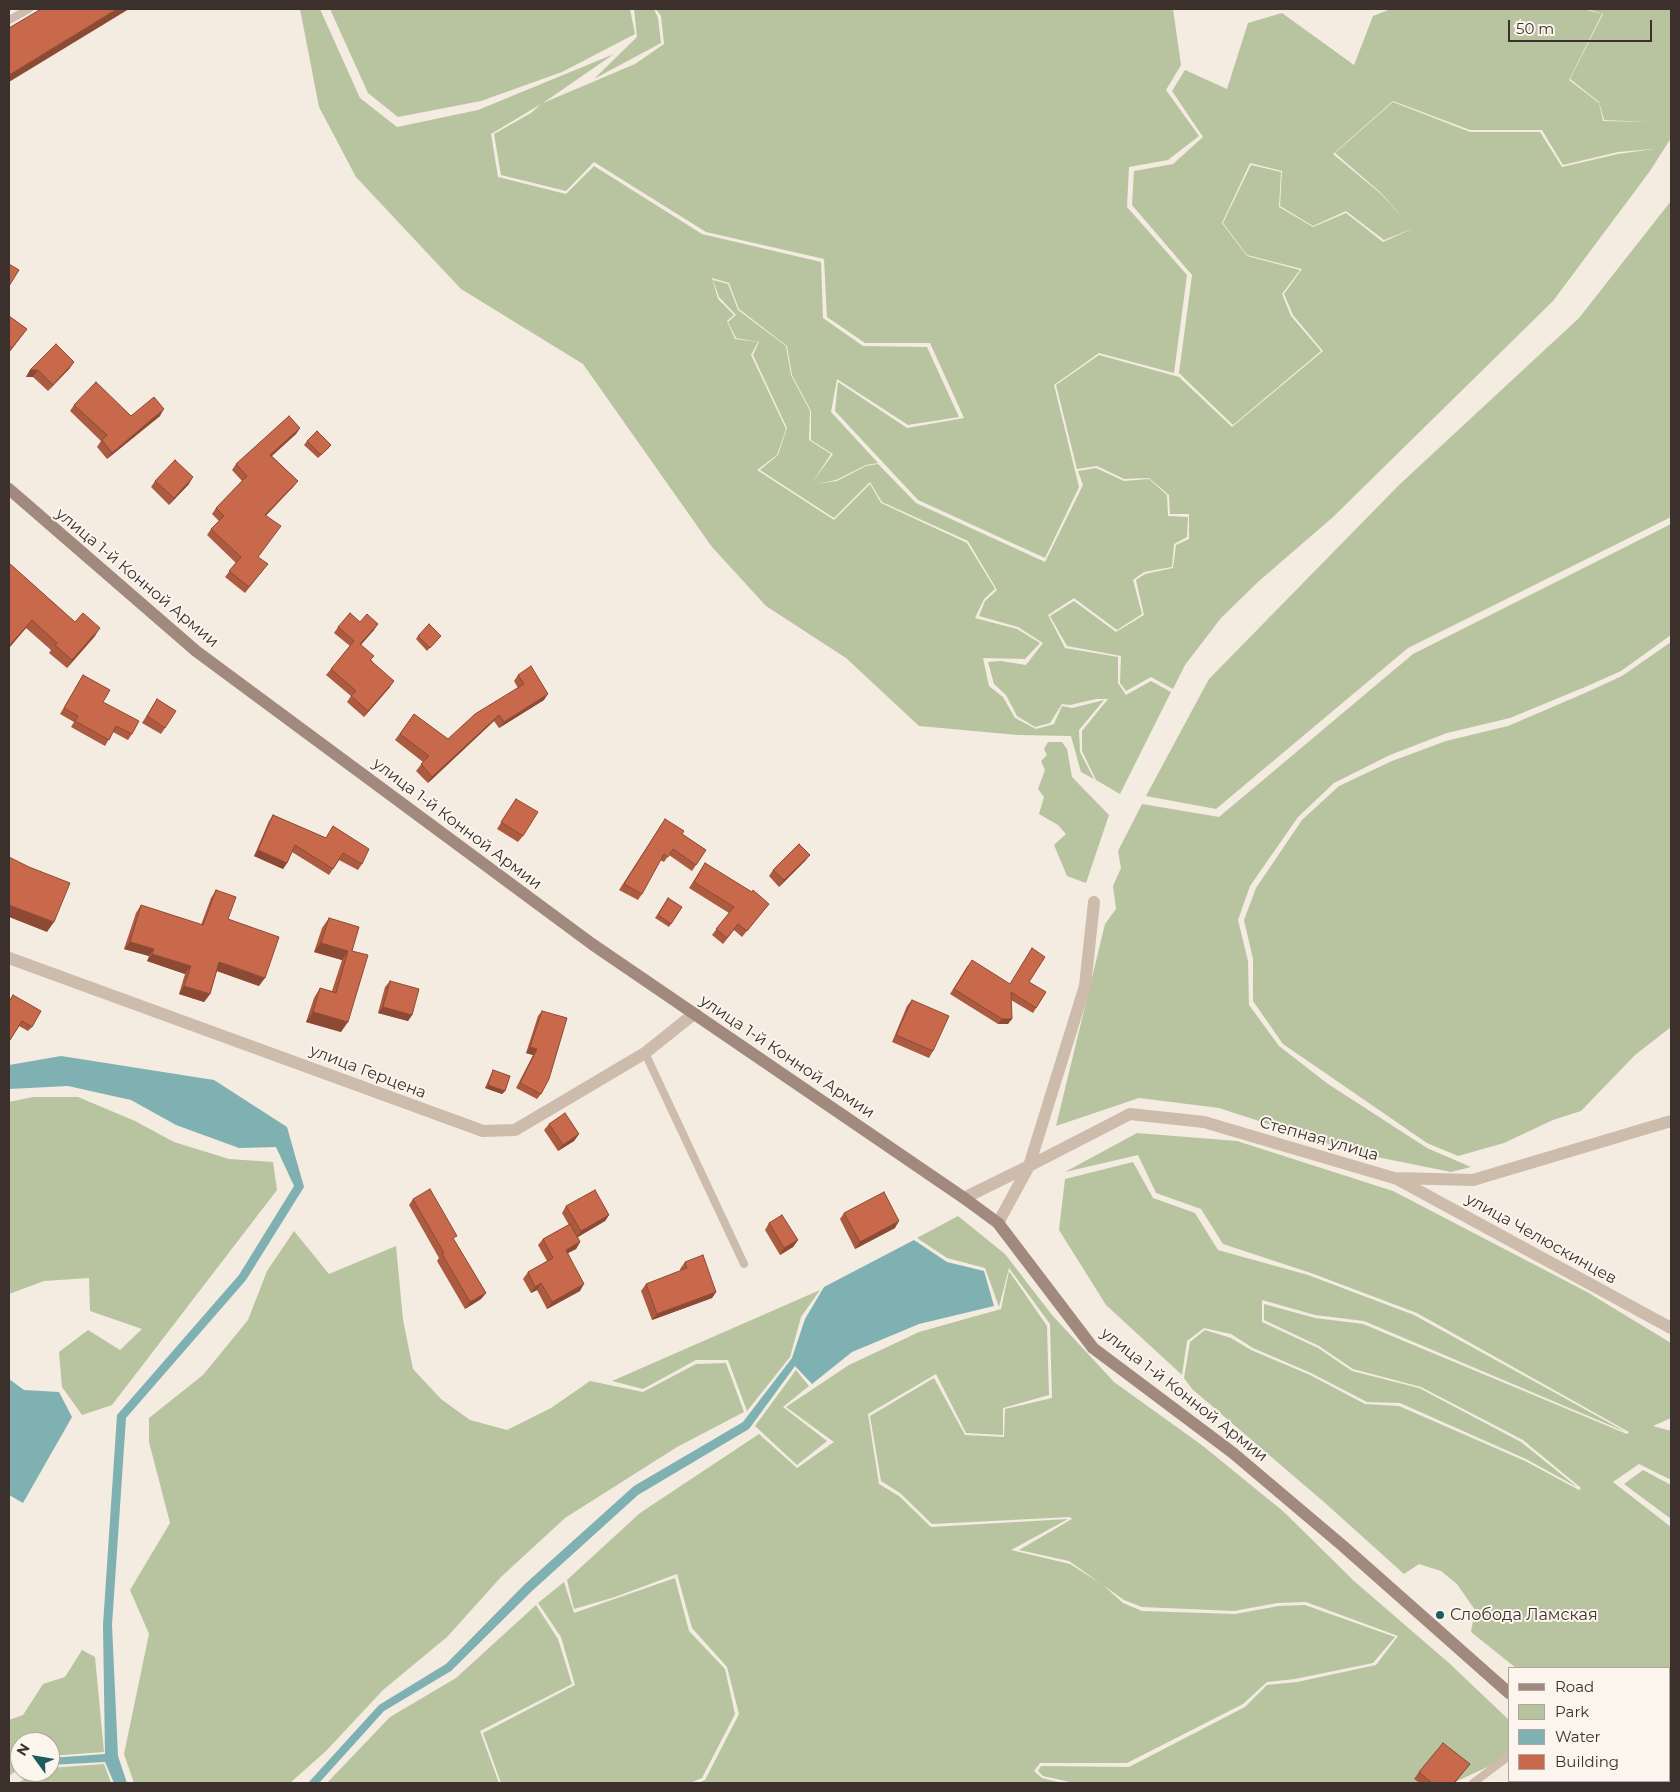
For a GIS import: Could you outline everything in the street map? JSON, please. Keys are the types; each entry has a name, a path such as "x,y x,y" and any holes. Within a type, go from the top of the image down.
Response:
{"main road":[{"name":"улица 1-й Конной Армии","path":"9,489 196,651 592,944 998,1223 1094,1348 1233,1453 1343,1546 1508,1692"}],"street":[{"path":"998,1223 1029,1166 1085,986 1094,902"},
{"name":"улица Герцена","path":"9,958 163,1012 482,1131 515,1130 645,1053 695,1013"},
{"name":"Степная улица","path":"964,1198 1130,1114 1204,1122 1394,1178 1473,1180 1671,1121"},
{"name":"улица Челюскинцев","path":"1394,1178 1671,1328"}],"lane":[{"path":"9,20 28,9"},
{"path":"645,1053 744,1264"},
{"path":"1473,1783 1508,1757"}],"green space":[{"path":"300,9 320,9 360,98 397,127 478,110 614,54 543,103 635,64 664,44 661,16 656,9 1173,9 1181,65 1166,90 1199,136 1168,160 1129,167 1127,207 1187,275 1174,373 1099,353 1054,385 1079,487 1045,558 918,500 835,411 838,382 907,428 964,418 930,343 865,343 827,317 824,259 706,232 594,162 566,191 501,175 494,134 531,113 541,104 491,134 498,177 566,194 594,166 702,234 821,262 823,318 863,346 927,347 959,417 908,425 837,379 831,412 878,463 866,465 836,480 816,484 837,481 866,466 878,464 916,503 1045,562 1083,485 1078,471 1096,468 1124,481 1149,479 1167,495 1168,516 1188,517 1187,537 1174,544 1172,567 1144,572 1133,580 1142,614 1117,630 1074,598 1048,615 1065,648 1118,657 1118,683 1126,695 1151,681 1171,692 1120,794 1096,780 1082,751 1082,731 1108,699 1096,699 1070,705 1062,704 1050,723 1035,727 1017,716 1006,695 994,684 988,662 1001,661 1026,665 1043,643 1018,627 979,616 985,601 997,590 968,541 882,502 870,482 834,518 760,470 778,455 787,428 753,355 759,342 736,338 728,322 736,315 719,297 713,280 728,284 738,310 786,346 791,375 810,411 809,440 831,454 811,484 833,454 811,440 811,411 792,375 787,346 739,309 729,283 712,278 718,299 734,315 727,321 735,339 758,342 751,355 786,429 777,455 757,470 834,520 870,484 881,503 967,543 995,589 984,599 975,618 1017,629 1040,643 1025,659 983,658 989,686 1003,697 1015,718 1036,729 1054,724 1062,706 1072,708 1104,700 1079,730 1080,752 1094,779 1081,772 1071,736 1018,735 919,726 846,658 766,606 712,547 583,364 461,289 356,177 319,107"},
{"path":"330,9 630,9 635,34 562,72 481,101 398,117 368,93"},
{"path":"634,9 654,9 658,18 661,43 594,79 637,37"},
{"path":"1391,9 1583,9 1602,14 1569,80 1599,103 1603,121 1648,122 1604,120 1599,102 1570,79 1603,14 1587,9 1671,9 1671,138 1650,171 1553,301 1332,518 1259,581 1221,618 1185,665 1173,689 1151,677 1126,691 1120,683 1121,656 1067,646 1050,616 1074,601 1116,632 1144,615 1136,580 1145,574 1173,568 1176,545 1189,539 1189,514 1170,514 1169,495 1149,478 1124,479 1097,466 1077,469 1056,385 1099,355 1179,377 1232,427 1323,351 1293,315 1284,294 1302,269 1247,255 1223,223 1251,165 1281,172 1279,207 1313,227 1346,213 1383,242 1414,228 1384,240 1346,211 1313,226 1280,206 1282,171 1250,163 1222,223 1247,256 1300,270 1282,294 1291,316 1321,351 1233,425 1179,373 1192,275 1132,205 1134,171 1173,164 1203,137 1172,91 1185,70 1227,89 1248,23 1282,13 1354,65 1373,16","holes":["1393,101 1470,130 1542,130 1563,165 1618,152 1654,149 1618,154 1562,167 1540,132 1470,132 1393,102 1335,153 1381,193 1406,221 1381,194 1333,154"]},
{"path":"1671,201 1671,517 1408,648 1216,809 1146,796 1209,679 1399,485 1579,318"},
{"path":"1671,524 1671,635 1621,671 1585,687 1510,718 1447,733 1390,755 1334,783 1298,817 1250,886 1238,920 1248,961 1249,1005 1279,1046 1328,1084 1427,1148 1471,1167 1451,1172 1357,1153 1219,1108 1139,1098 1056,1126 1105,924 1116,909 1113,886 1121,868 1118,851 1142,804 1219,817 1413,654"},
{"path":"1671,642 1671,1027 1635,1055 1581,1111 1553,1120 1504,1143 1458,1156 1427,1143 1283,1044 1253,1001 1253,959 1244,920 1256,888 1302,820 1339,786 1392,761 1446,741 1508,726 1585,693 1622,676"},
{"path":"1048,742 1062,742 1067,749 1072,777 1109,815 1086,883 1067,876 1054,845 1066,834 1058,825 1039,814 1044,797 1038,789 1045,770 1041,761 1047,755 1044,749"},
{"path":"33,1097 78,1097 135,1121 174,1142 229,1159 273,1162 277,1190 112,1405 82,1415 62,1387 59,1352 88,1330 120,1350 142,1329 90,1311 89,1278 44,1281 9,1294 9,1102"},
{"path":"1137,1133 1237,1141 1393,1191 1587,1292 1671,1343 1671,1418 1653,1426 1671,1431 1671,1480 1639,1464 1613,1482 1671,1527 1671,1694 1670,1667 1515,1667 1471,1632 1475,1610 1457,1584 1441,1571 1419,1564 1404,1574 1324,1502 1192,1389 1184,1378 1190,1342 1205,1330 1231,1338 1251,1350 1310,1375 1365,1404 1399,1406 1525,1461 1579,1490 1581,1488 1523,1440 1421,1387 1353,1369 1319,1346 1264,1320 1264,1304 1315,1318 1363,1324 1627,1434 1629,1432 1417,1313 1311,1273 1223,1244 1201,1209 1156,1193 1138,1155 1065,1172"},
{"path":"1133,1162 1153,1198 1195,1213 1218,1250 1308,1275 1414,1315 1626,1432 1364,1321 1315,1315 1262,1300 1262,1322 1318,1348 1352,1371 1419,1388 1521,1442 1577,1487 1526,1459 1400,1403 1367,1402 1311,1373 1253,1348 1231,1334 1204,1328 1187,1341 1182,1375 1106,1305 1059,1230 1065,1179"},
{"path":"958,1216 1005,1254 1052,1315 1114,1382 1203,1446 1284,1512 1354,1581 1449,1663 1508,1719 1508,1757 1453,1783 1074,1783 1043,1776 1038,1771 1041,1766 1129,1767 1245,1707 1267,1685 1297,1682 1376,1665 1398,1636 1306,1602 1277,1603 1234,1611 1142,1607 1124,1600 1069,1561 1019,1550 1072,1519 1070,1517 932,1524 900,1493 881,1481 870,1416 934,1378 965,1435 1004,1437 1005,1409 1052,1398 1050,1324 1009,1268 999,1307 985,1268 947,1258 917,1238"},
{"path":"294,1231 329,1274 396,1246 403,1320 413,1369 441,1399 470,1420 507,1430 551,1408 590,1381 643,1392 696,1364 726,1363 744,1412 677,1447 565,1518 501,1577 447,1637 383,1690 326,1751 290,1783 134,1783 124,1754 149,1634 130,1590 170,1523 149,1442 149,1418 203,1375 248,1320 267,1271"},
{"path":"1009,1271 1047,1326 1049,1395 1003,1408 1003,1435 966,1433 936,1374 868,1414 879,1484 899,1496 931,1527 1068,1519 1011,1550 1070,1564 1103,1585 1123,1603 1142,1611 1235,1614 1279,1606 1305,1605 1395,1637 1373,1663 1295,1679 1267,1682 1243,1704 1127,1763 1040,1763 1034,1771 1042,1778 1062,1783 698,1783 705,1780 739,1714 727,1667 692,1628 677,1574 615,1597 574,1609 567,1580 640,1513 759,1434 797,1468 834,1442 786,1407 849,1365 919,1332 1001,1309"},
{"path":"820,1290 801,1317 790,1357 747,1411 728,1360 696,1360 643,1389 612,1381"},
{"path":"796,1370 809,1386 783,1407 827,1441 797,1465 755,1426"},
{"path":"1643,1470 1671,1485 1671,1519 1624,1484"},
{"path":"675,1578 689,1631 725,1669 735,1714 702,1778 690,1783 501,1783 483,1733 575,1685 561,1637 538,1603 564,1582 574,1613"},
{"path":"536,1605 558,1639 572,1684 480,1731 499,1783 327,1783 390,1717 456,1678"},
{"path":"82,1650 95,1657 104,1752 60,1755 60,1732 10,1732 9,1776 9,1720 23,1715 43,1684 65,1677"},
{"path":"104,1764 111,1783 18,1783 60,1782 60,1767"}],"water":[{"path":"61,1056 214,1080 287,1127 304,1187 246,1280 126,1418 112,1625 118,1756 127,1783 114,1783 105,1762 60,1764 60,1757 105,1754 103,1625 117,1415 239,1275 294,1186 276,1147 239,1148 176,1125 131,1100 68,1086 9,1089 9,1065"},
{"path":"914,1240 947,1262 984,1271 994,1306 919,1324 852,1352 812,1384 795,1366 749,1429 638,1495 532,1591 451,1671 384,1711 319,1783 308,1783 379,1705 446,1664 525,1584 634,1486 743,1422 792,1358 805,1319 824,1287"},
{"path":"9,1379 24,1390 59,1392 72,1417 23,1503 9,1495"},
{"path":"1671,1708 1671,1783 1601,1783 1670,1782"}],"building":[{"path":"41,9 117,9 9,75 9,28"},
{"path":"9,264 19,270 9,286"},
{"path":"9,316 27,329 12,348 9,346"},
{"path":"56,344 74,362 53,385 38,370 30,370"},
{"path":"96,382 131,416 154,397 164,409 112,453 102,440 107,435 74,405"},
{"path":"289,416 300,428 270,455 298,481 265,515 281,526 258,557 268,564 249,587 229,571 241,557 211,529 224,516 216,508 247,476 236,464"},
{"path":"317,431 331,445 321,455 307,441"},
{"path":"175,460 193,477 174,498 155,481"},
{"path":"9,563 75,622 83,613 100,628 72,660 32,620 9,644"},
{"path":"350,613 360,622 367,614 378,624 360,644 374,656 370,660 394,681 368,711 351,696 356,691 331,669 354,641 338,627"},
{"path":"429,624 441,636 430,648 418,636"},
{"path":"531,666 548,694 504,722 499,715 432,777 421,764 429,756 400,734 414,714 448,739 475,714 524,684 518,675"},
{"path":"83,675 110,690 103,702 139,721 132,734 116,726 109,740 75,721 78,716 64,708"},
{"path":"157,699 176,711 165,728 147,716"},
{"path":"516,799 538,812 523,836 501,822"},
{"path":"273,815 326,838 333,826 369,849 362,864 343,853 333,869 295,845 287,863 258,850"},
{"path":"665,819 684,831 682,834 706,850 696,865 673,849 668,857 664,854 642,894 624,884"},
{"path":"799,844 810,855 784,880 773,870"},
{"path":"9,857 70,883 54,922 9,905"},
{"path":"705,863 752,892 753,890 769,904 747,931 738,924 727,938 716,929 734,907 694,882"},
{"path":"216,890 236,897 228,919 279,937 265,978 219,962 210,994 184,986 191,966 152,954 154,949 130,942 141,905 203,925"},
{"path":"668,898 682,907 671,924 658,915"},
{"path":"329,918 359,927 352,951 368,955 348,1022 313,1012 320,988 336,993 348,951 321,943"},
{"path":"1032,948 1045,957 1029,982 1046,992 1036,1008 1011,992 1012,1019 1002,1019 954,989 972,960 1010,984"},
{"path":"390,981 419,989 412,1015 383,1007"},
{"path":"13,995 41,1011 32,1027 22,1021 10,1040 9,1002"},
{"path":"912,1000 949,1016 933,1051 896,1035"},
{"path":"542,1011 567,1018 549,1079 541,1094 520,1083 537,1049 530,1047"},
{"path":"493,1070 510,1076 505,1091 488,1085"},
{"path":"565,1113 579,1134 563,1145 549,1124"},
{"path":"430,1189 457,1236 453,1238 486,1293 470,1302 413,1199"},
{"path":"595,1190 609,1215 581,1231 566,1206"},
{"path":"884,1192 899,1221 860,1242 844,1213"},
{"path":"782,1215 798,1240 784,1248 769,1223"},
{"path":"570,1224 580,1242 566,1250 584,1284 552,1302 541,1283 535,1287 528,1272 553,1258 543,1239"},
{"path":"703,1255 716,1292 657,1314 646,1284 687,1268 685,1262"},
{"path":"1443,1743 1470,1764 1454,1783 1432,1783 1419,1772"}],"place":[{"name":"Слобода Ламская","path":"1440,1615"}]}
